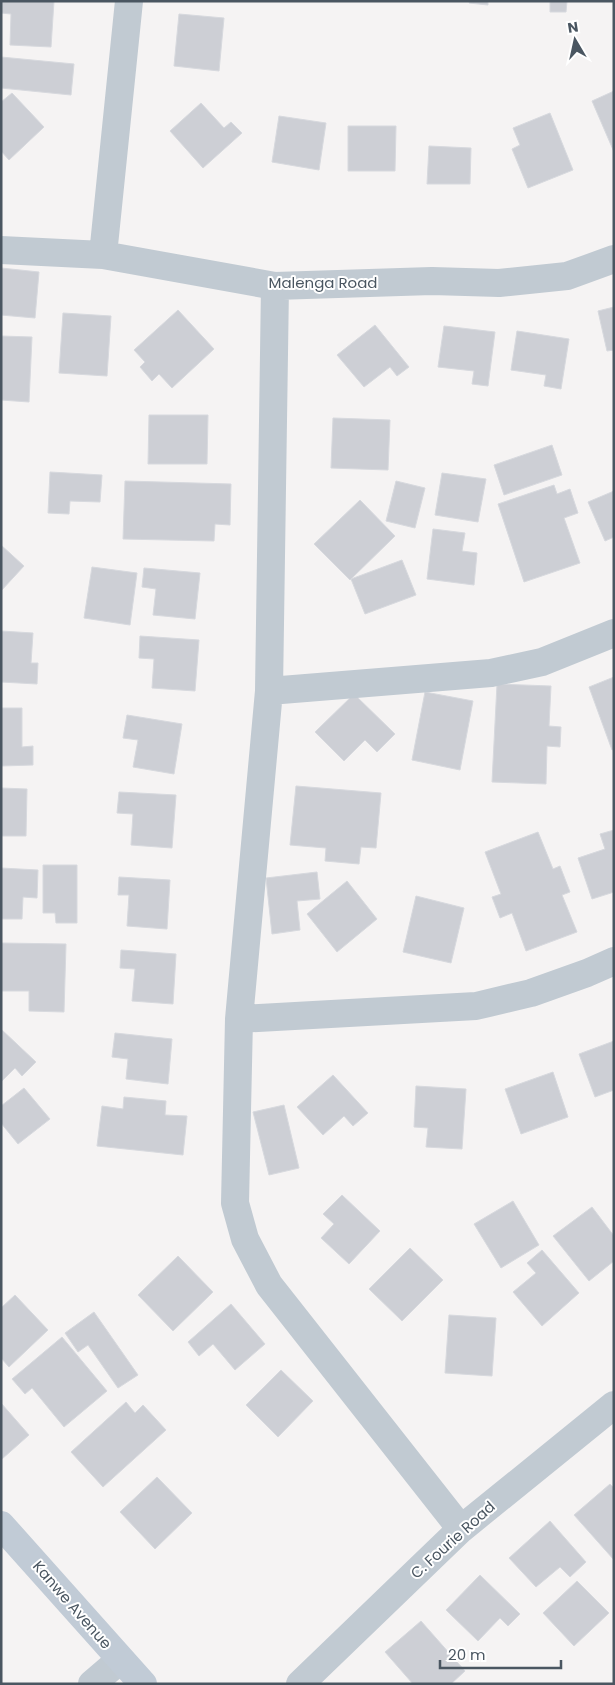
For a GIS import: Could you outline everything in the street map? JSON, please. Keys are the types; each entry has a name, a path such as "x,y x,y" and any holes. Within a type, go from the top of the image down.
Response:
{"main road":[{"name":"Kanwe Avenue","path":"1,1526 143,1684"}],"street":[{"path":"103,255 129,1"},
{"name":"Malenga Road","path":"1,250 103,255 275,286 432,281 499,283 567,276 614,259"},
{"path":"275,286 269,692 239,1019 235,1203 245,1239 269,1285 461,1529"},
{"path":"269,692 491,673 542,662 614,633"},
{"path":"239,1019 476,1006 531,994 614,961"},
{"name":"C. Fourie Road","path":"300,1684 461,1529 614,1405"},
{"path":"92,1684 120,1660"}],"building":[{"path":"1,1 54,1 51,47 10,45 11,14 1,13"},
{"path":"470,1 488,1 488,5 469,3"},
{"path":"550,1 567,1 566,12 550,12"},
{"path":"179,14 224,18 219,71 174,66"},
{"path":"1,57 74,64 71,95 1,88"},
{"path":"614,91 614,152 592,101"},
{"path":"12,93 44,127 9,160 1,151 1,102"},
{"path":"201,103 224,128 231,122 242,133 203,168 170,131"},
{"path":"550,113 573,170 528,188 512,149 520,145 513,128"},
{"path":"279,116 326,123 319,170 272,162"},
{"path":"348,126 396,126 395,171 348,171"},
{"path":"429,146 471,148 470,184 427,184"},
{"path":"1,268 39,272 35,318 1,315"},
{"path":"614,307 614,350 607,351 598,311"},
{"path":"178,310 214,349 172,388 159,374 152,381 140,367 145,362 134,350"},
{"path":"63,313 111,316 107,376 59,373"},
{"path":"375,325 409,367 397,376 390,367 364,387 337,355"},
{"path":"444,326 495,332 488,386 472,384 474,371 438,367"},
{"path":"517,331 569,339 561,389 544,386 546,375 511,370"},
{"path":"1,336 32,337 29,402 1,400"},
{"path":"149,415 208,415 207,464 148,464"},
{"path":"333,418 390,420 388,470 331,468"},
{"path":"552,445 562,475 504,495 494,465"},
{"path":"50,472 102,475 100,502 70,501 69,514 48,513"},
{"path":"442,473 486,479 478,522 435,515"},
{"path":"125,481 231,484 230,525 215,524 214,541 123,539"},
{"path":"396,481 425,488 415,528 386,521"},
{"path":"554,485 557,494 570,489 578,513 564,518 580,563 524,582 498,504"},
{"path":"614,491 614,537 605,541 588,502"},
{"path":"360,500 395,536 350,580 314,544"},
{"path":"433,529 465,533 462,551 477,553 474,585 427,579"},
{"path":"1,545 24,566 1,591"},
{"path":"402,560 416,595 365,614 351,579"},
{"path":"92,567 137,573 130,625 84,618"},
{"path":"144,568 200,573 195,619 153,615 156,589 142,587"},
{"path":"1,631 33,633 31,663 38,663 37,684 1,682"},
{"path":"140,636 199,640 195,691 152,688 154,659 139,658"},
{"path":"614,677 614,749 612,750 589,687"},
{"path":"497,684 551,686 549,726 561,727 560,747 547,746 546,784 492,782"},
{"path":"425,692 473,701 460,770 412,760"},
{"path":"354,694 395,734 377,752 365,740 344,761 315,732"},
{"path":"1,708 22,708 22,747 33,746 33,765 1,766"},
{"path":"127,715 182,724 174,774 133,767 138,740 123,738"},
{"path":"296,786 381,793 376,848 361,847 359,864 325,861 326,848 290,845"},
{"path":"1,788 27,789 26,836 1,836"},
{"path":"119,792 176,795 172,848 131,845 133,814 117,813"},
{"path":"614,830 614,892 592,899 578,858 605,849 600,834"},
{"path":"538,832 553,869 560,866 570,892 562,895 577,932 526,951 512,913 500,918 492,897 501,894 485,852"},
{"path":"43,865 77,865 77,923 56,923 55,913 43,913"},
{"path":"1,868 38,870 37,898 23,897 22,919 1,919"},
{"path":"317,872 320,899 297,901 300,930 272,934 266,878"},
{"path":"119,877 170,880 167,929 127,926 129,895 118,895"},
{"path":"347,881 377,919 337,952 307,914"},
{"path":"416,896 464,908 451,963 403,952"},
{"path":"1,943 66,944 64,1012 29,1011 29,991 1,991"},
{"path":"121,950 176,954 173,1004 132,1001 135,969 120,968"},
{"path":"1,1029 36,1062 22,1076 15,1068 1,1082"},
{"path":"115,1033 172,1039 168,1084 126,1079 128,1059 112,1057"},
{"path":"614,1041 614,1090 595,1097 579,1054"},
{"path":"553,1072 568,1117 521,1134 505,1089"},
{"path":"333,1075 368,1113 353,1126 344,1116 323,1135 297,1107"},
{"path":"416,1086 466,1089 462,1149 426,1147 428,1128 414,1127"},
{"path":"24,1088 50,1119 18,1144 1,1123 1,1106"},
{"path":"124,1097 166,1101 165,1115 187,1116 183,1155 97,1146 102,1106 123,1109"},
{"path":"284,1105 299,1168 269,1175 253,1112"},
{"path":"342,1195 380,1231 349,1264 321,1238 334,1224 323,1214"},
{"path":"513,1201 539,1245 501,1268 474,1224"},
{"path":"592,1207 614,1236 614,1261 589,1281 553,1236"},
{"path":"410,1248 443,1280 402,1321 369,1289"},
{"path":"542,1250 579,1293 542,1326 513,1292 536,1273 527,1263"},
{"path":"178,1256 213,1292 173,1331 138,1295"},
{"path":"15,1295 48,1330 9,1367 1,1358 1,1308"},
{"path":"231,1304 265,1344 235,1370 213,1344 199,1356 188,1342"},
{"path":"94,1312 138,1375 118,1388 88,1345 78,1352 65,1333"},
{"path":"449,1315 496,1318 492,1376 445,1373"},
{"path":"62,1337 107,1391 64,1427 32,1388 25,1394 12,1379"},
{"path":"281,1370 313,1401 278,1437 246,1405"},
{"path":"126,1402 135,1413 143,1405 166,1430 103,1487 71,1452"},
{"path":"1,1403 29,1435 2,1459 1,1458"},
{"path":"157,1477 192,1513 155,1549 120,1512"},
{"path":"610,1484 614,1488 614,1560 574,1515"},
{"path":"550,1521 586,1562 570,1577 560,1567 536,1587 509,1558"},
{"path":"480,1575 520,1614 508,1626 500,1618 478,1641 446,1610"},
{"path":"577,1581 609,1613 574,1646 543,1613"},
{"path":"421,1621 465,1671 451,1684 413,1684 385,1652"}]}
